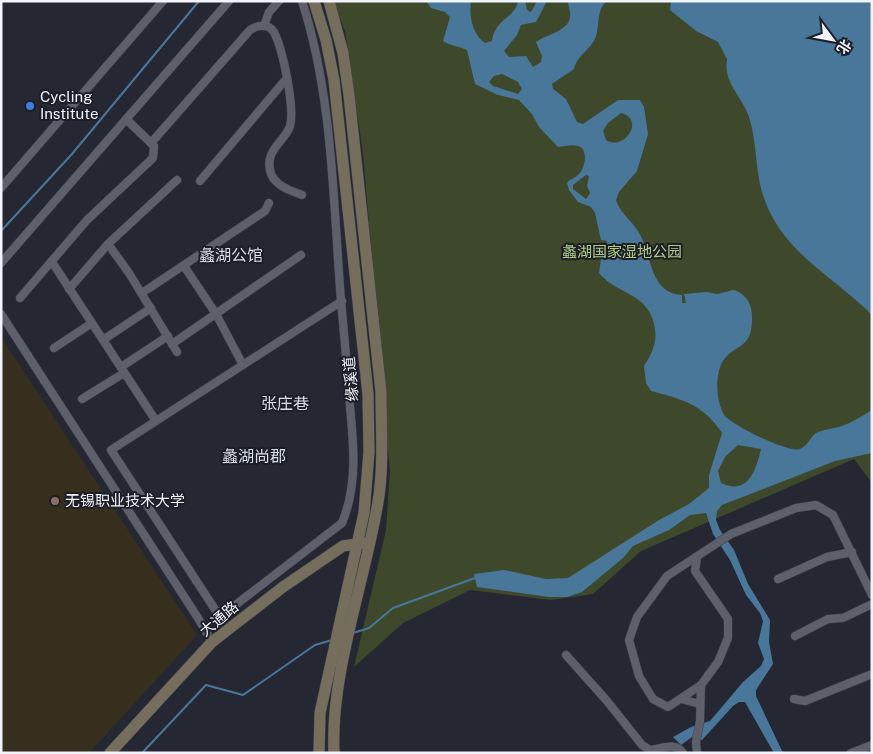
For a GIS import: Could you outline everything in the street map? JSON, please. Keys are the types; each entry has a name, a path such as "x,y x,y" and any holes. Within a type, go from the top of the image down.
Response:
{"main road":[{"name":"缘溪道","path":"314,1 326,40 334,80 368,394 368,484 320,712 319,753"},
{"name":"缘溪道","path":"329,1 343,53 349,95 381,392 379,500 336,705 333,734 334,753"},
{"name":"大通路","path":"110,753 212,642 283,586 343,546 370,543"}],"street":[{"path":"1,188 163,1"},
{"path":"1,263 229,1"},
{"path":"264,26 269,12 279,1"},
{"path":"302,1 313,34 324,92 342,302 355,462 349,507 342,523 225,612 216,611 111,450 342,302"},
{"path":"151,143 250,30 256,26 264,26 274,33 287,78 292,113 289,129 278,141 270,156 272,175 285,189 302,195"},
{"path":"200,180 287,78"},
{"path":"20,298 86,220 153,158 154,146 126,119"},
{"path":"69,289 108,244 177,180"},
{"path":"142,293 265,211 270,203"},
{"path":"108,244 142,293 177,352"},
{"path":"172,344 301,255"},
{"path":"52,262 156,421"},
{"path":"184,266 216,314 243,365"},
{"path":"103,340 150,308"},
{"path":"1,314 212,642"},
{"path":"54,348 92,323"},
{"path":"82,399 168,336"},
{"path":"682,567 695,571 728,619 728,638 718,662 700,685 668,707 653,699 640,676 629,640 637,617 667,576 726,537 796,508 816,505 833,515 872,594"},
{"path":"778,579 826,557 852,552"},
{"path":"695,571 697,557"},
{"path":"795,636 828,620 843,618 872,604"},
{"path":"566,655 607,701 642,745 650,750 666,746 674,747 683,753"},
{"path":"794,699 805,701 872,674"},
{"path":"697,753 696,742 700,721 700,685"},
{"path":"681,699 700,704"},
{"path":"851,753 872,745"}],"shaded area":[{"name":"无锡职业技术大学","path":"1,337 197,635 89,753 1,753"}],"green space":[{"name":"蠡湖国家湿地公园","path":"333,1 872,1 872,483 854,459 641,551 593,594 551,600 470,590 403,623 354,667 386,530 390,471 363,153 345,31"}],"water":[{"path":"426,1 471,1 474,30 485,43 492,41 497,27 513,12 518,1 525,1 527,10 531,12 537,1 547,1 536,22 521,25 517,35 504,51 509,57 526,56 533,67 541,62 542,56 536,42 566,26 569,22 568,1 607,1 601,9 594,41 578,60 574,69 552,84 553,89 566,99 577,122 583,124 618,100 640,100 644,107 648,134 637,171 619,192 616,200 620,209 643,240 652,270 663,287 671,293 682,295 682,303 686,303 684,294 707,292 717,294 733,290 739,292 748,300 752,311 749,337 725,359 718,376 718,397 725,416 761,438 784,447 800,449 816,433 839,427 872,410 872,453 835,461 722,505 717,511 716,520 720,530 734,550 748,584 770,620 769,642 773,664 756,690 756,696 783,753 774,753 745,702 739,702 733,706 702,740 692,737 681,745 673,737 691,727 710,721 743,682 761,666 764,659 758,643 763,621 760,613 746,595 730,560 713,534 706,513 690,515 669,530 633,546 624,557 582,592 567,597 549,597 477,587 474,574 504,570 546,579 568,578 659,520 689,504 709,488 709,475 722,433 708,416 691,404 651,391 646,383 644,366 655,344 655,329 652,317 640,301 615,286 599,273 603,245 607,245 607,241 601,240 595,213 591,207 578,202 569,190 567,183 581,171 585,159 584,151 576,145 558,147 539,127 532,114 519,100 498,95 475,84 467,50 443,41 450,17 445,12 431,8","holes":["502,74 518,82 522,89 518,94 493,86 489,82 494,76","621,113 628,116 632,121 632,127 630,133 625,138 613,143 606,140 603,131 608,123","586,175 589,176 587,186 590,193 586,199 573,189 573,185","738,445 761,449 754,472 745,483 738,486 721,483 718,471 725,457"]},
{"path":"671,1 872,1 872,315 808,261 781,230 770,213 758,174 752,126 746,109 730,83 727,59 718,42 696,31 670,10"}],"waterway":[{"path":"1,231 72,154 199,1"},
{"path":"353,633 369,628 393,608 475,578"},
{"path":"142,753 206,685 243,695 315,645 332,640"}],"place":[{"name":"Cycling Institute","path":"30,106"},
{"name":"无锡职业技术大学","path":"55,501"}],"district":[{"name":"蠡湖公馆","path":"231,255"},
{"name":"张庄巷","path":"285,403"},
{"name":"蠡湖尚郡","path":"254,456"}]}
